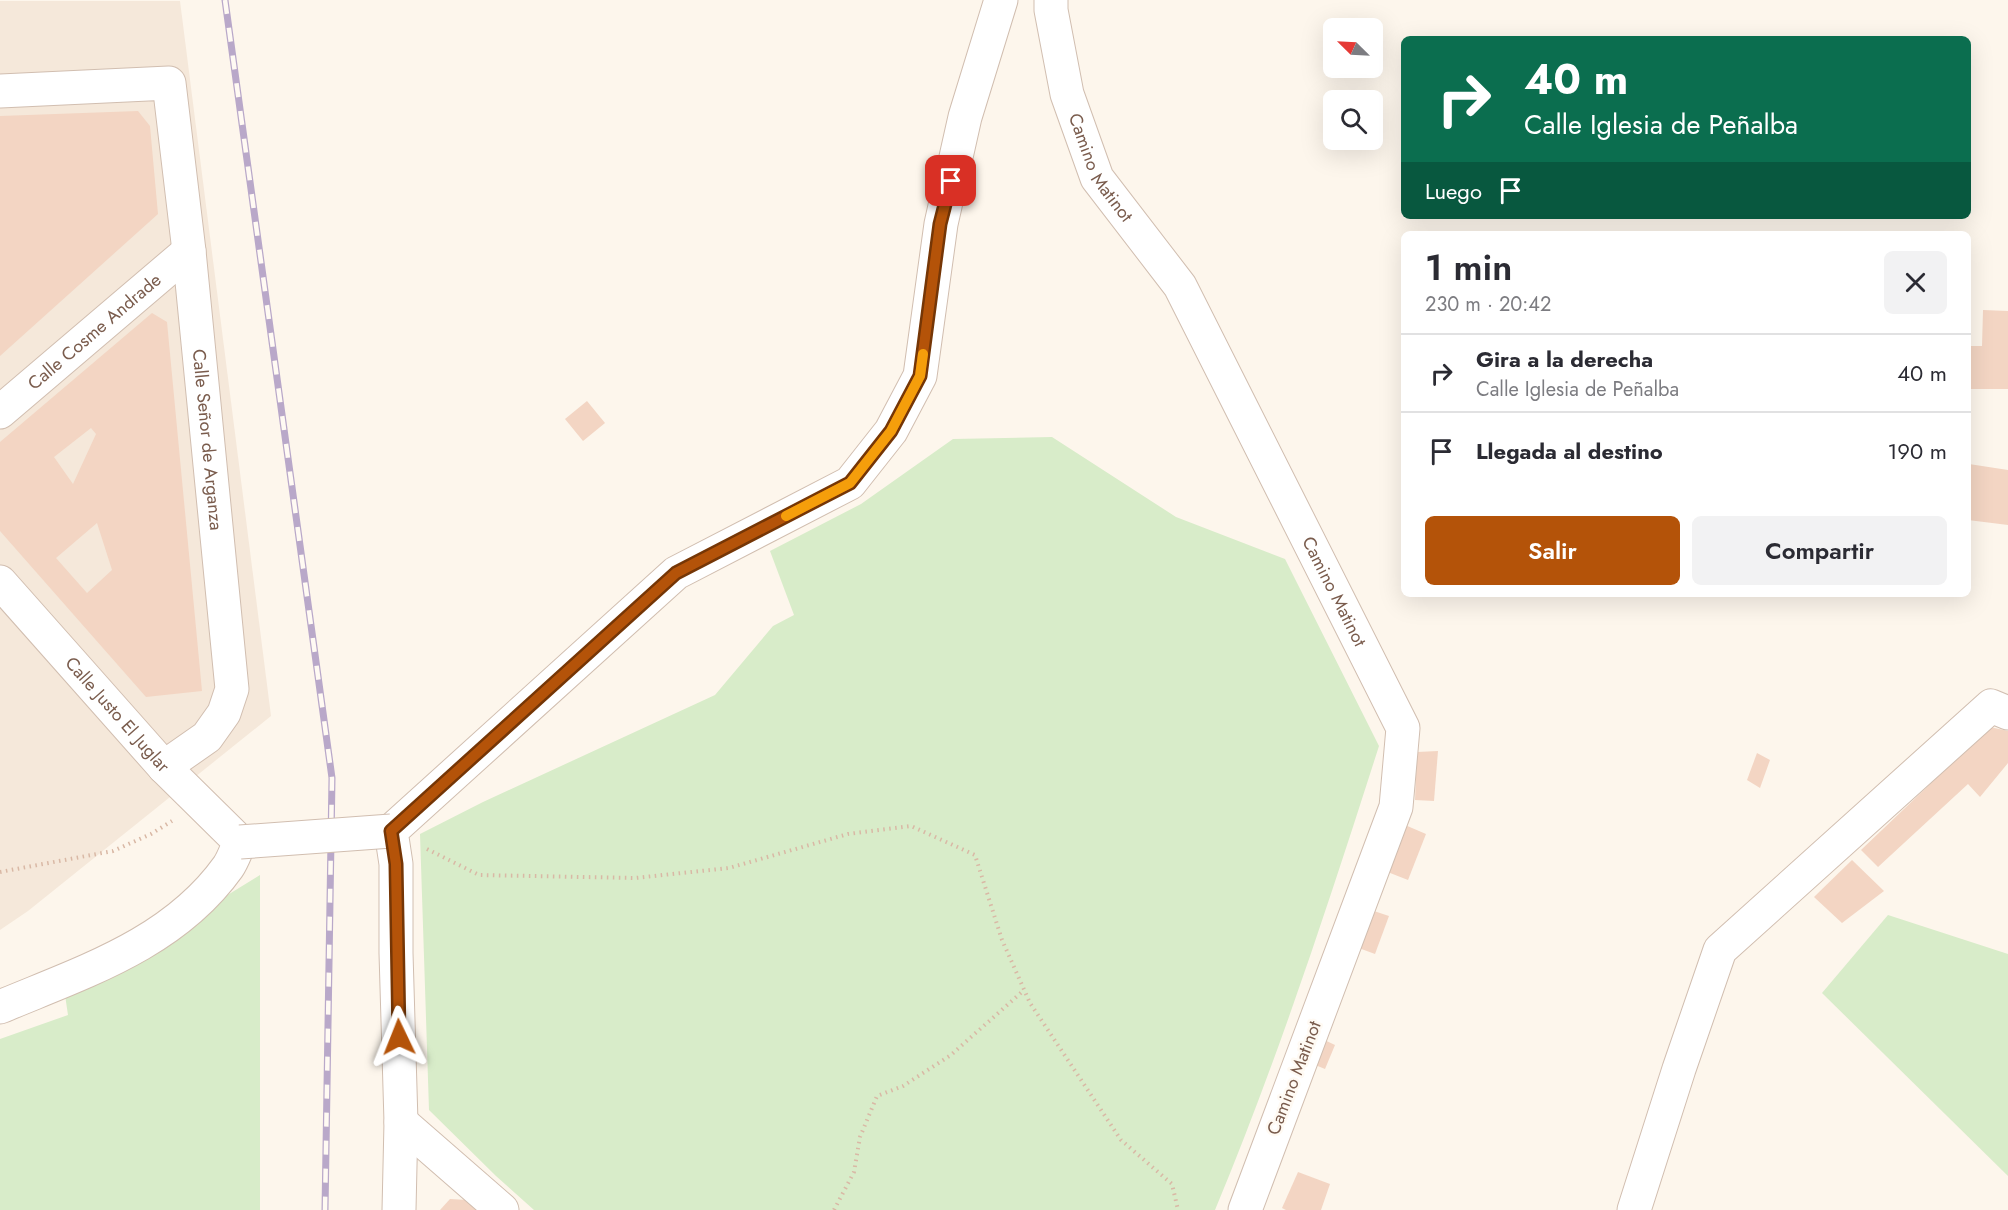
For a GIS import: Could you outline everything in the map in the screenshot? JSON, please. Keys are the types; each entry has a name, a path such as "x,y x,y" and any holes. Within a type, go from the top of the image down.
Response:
{"street":[{"path":"0,1007 124,954 174,923 228,866 240,842 391,831 676,573 850,483 891,431 920,376 940,224 965,117 1001,0"},
{"name":"Camino Matinot","path":"1052,0 1051,10 1067,94 1097,178 1180,286 1403,728 1396,807 1245,1210"},
{"name":"Calle Señor de Arganza","path":"0,91 169,83 189,251 232,689 224,713 207,737 164,767"},
{"name":"Calle Cosme Andrade","path":"0,412 189,251"},
{"name":"Calle Justo El Juglar","path":"0,582 164,767 240,842"},
{"path":"1634,1210 1720,950 1991,706 2008,713"},
{"path":"391,831 396,864 401,1122 399,1210"},
{"path":"401,1122 502,1210"}],"path":[{"path":"0,872 113,851 151,834 201,804"},
{"path":"391,831 479,875 635,878 729,868 848,834 911,826 975,855 1002,940 1030,1003 1120,1140 1172,1184 1178,1210"},
{"path":"834,1210 854,1172 860,1137 877,1096 903,1086 951,1055 1024,990"}],"shaded area":[{"path":"0,1 180,1 271,716 28,911 0,930"}],"green space":[{"path":"1052,437 1176,517 1285,559 1379,746 1322,922 1281,1038 1215,1210 534,1210 429,1110 420,834 483,802 715,695 773,626 794,615 770,551 861,504 953,439"},
{"path":"260,875 260,1210 0,1210 0,1039 68,1015 65,995"},
{"path":"1888,915 2008,954 2008,1176 1822,993"}],"building":[{"path":"138,111 150,126 158,214 0,356 0,116"},
{"path":"1983,310 2008,311 2008,389 1971,389 1971,346 1982,346"},
{"path":"152,313 167,322 202,691 146,697 0,531 0,442","holes":["91,428 96,434 73,484 54,457","97,523 112,570 87,593 56,558"]},
{"path":"587,401 605,423 583,441 565,419"},
{"path":"1971,464 2008,470 2008,525 1971,520"},
{"path":"1990,727 2008,731 2008,763 1980,797 1968,784 1878,867 1861,850"},
{"path":"1438,751 1434,801 1415,800 1417,752"},
{"path":"1757,753 1770,760 1760,788 1747,780"},
{"path":"1405,825 1426,834 1408,880 1385,871"},
{"path":"1852,860 1884,891 1842,923 1814,897"},
{"path":"1371,910 1389,916 1375,954 1356,947"},
{"path":"1318,1037 1335,1045 1325,1069 1308,1062"},
{"path":"1298,1172 1330,1184 1321,1210 1282,1208"},
{"path":"450,1199 486,1201 495,1210 440,1210"}],"railway":[{"path":"225,0 332,778 325,1210"}],"slow traffic":[{"path":"786,516 850,483 891,431 920,376 923,354"}],"route":[{"path":"399,1037 396,864 391,831 676,573 850,483 891,431 920,376 940,224 951,181"}]}
